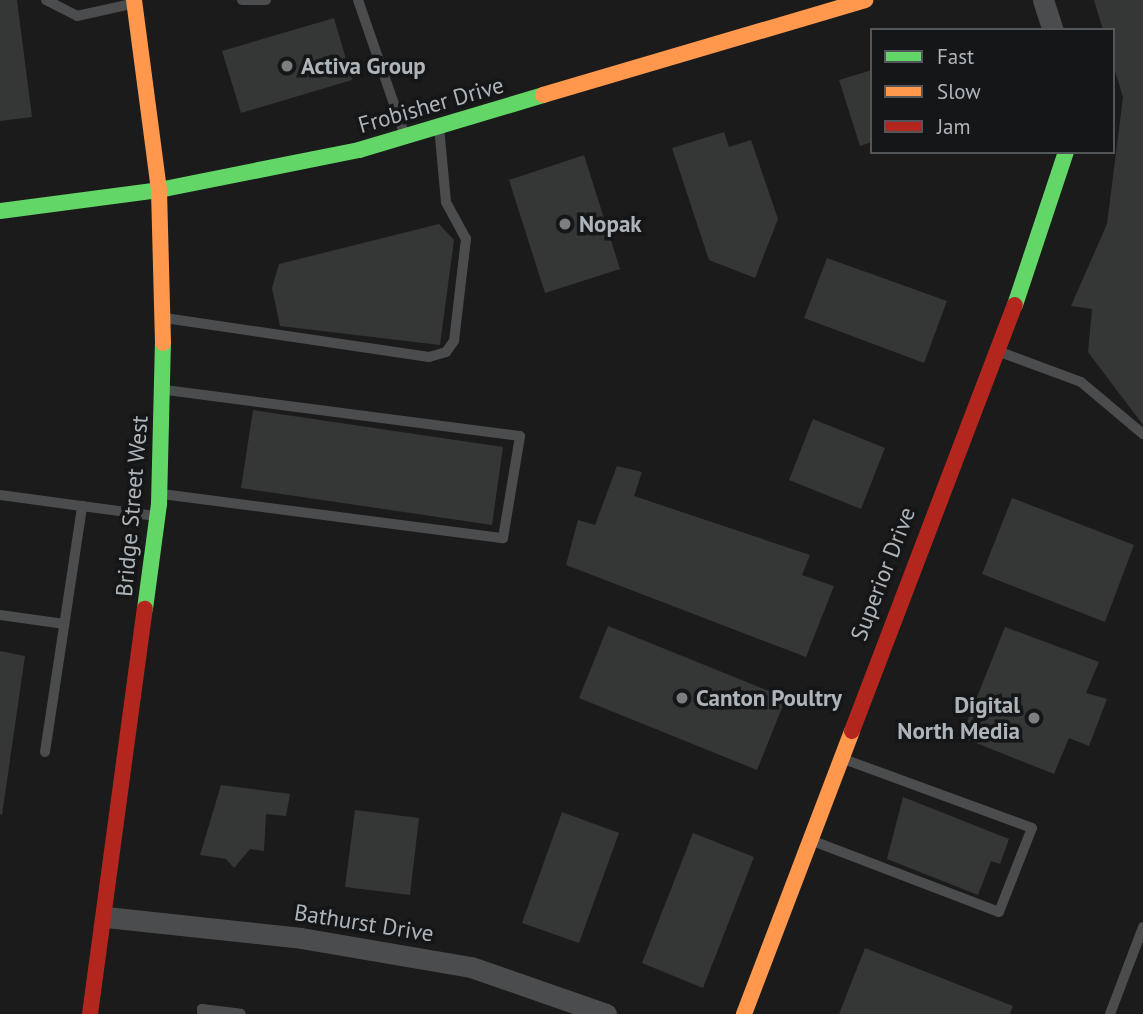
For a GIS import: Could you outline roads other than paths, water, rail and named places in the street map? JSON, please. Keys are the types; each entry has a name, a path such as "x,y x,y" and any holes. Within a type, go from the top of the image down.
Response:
{"street":[{"name":"Frobisher Drive","path":"0,211 159,190 405,137 822,6 866,0"},
{"path":"1043,0 1052,28"},
{"name":"Bridge Street West","path":"90,1014 106,917 159,494 163,390 159,190 134,1"},
{"name":"Superior Drive","path":"744,1014 997,351 1065,154"},
{"name":"Bathurst Drive","path":"106,917 301,938 471,967 606,1014"}],"lane":[{"path":"46,0 76,16 134,1"},
{"path":"242,0 267,0"},
{"path":"358,0 405,137"},
{"path":"162,317 429,357 446,352 454,341 466,239 446,202 439,127"},
{"path":"997,351 1082,382 1143,434"},
{"path":"159,494 503,538 520,436 163,390"},
{"path":"0,495 158,517"},
{"path":"45,752 82,506"},
{"path":"0,615 64,624"},
{"path":"809,840 999,912 1032,828 840,758"},
{"path":"1110,1014 1143,927"},
{"path":"202,1014 241,1014"}],"place":[{"name":"Activa Group","path":"287,66"},
{"name":"Nopak","path":"565,224"},
{"name":"Canton Poultry","path":"682,698"},
{"name":"Digital North Media","path":"1034,718"}]}
